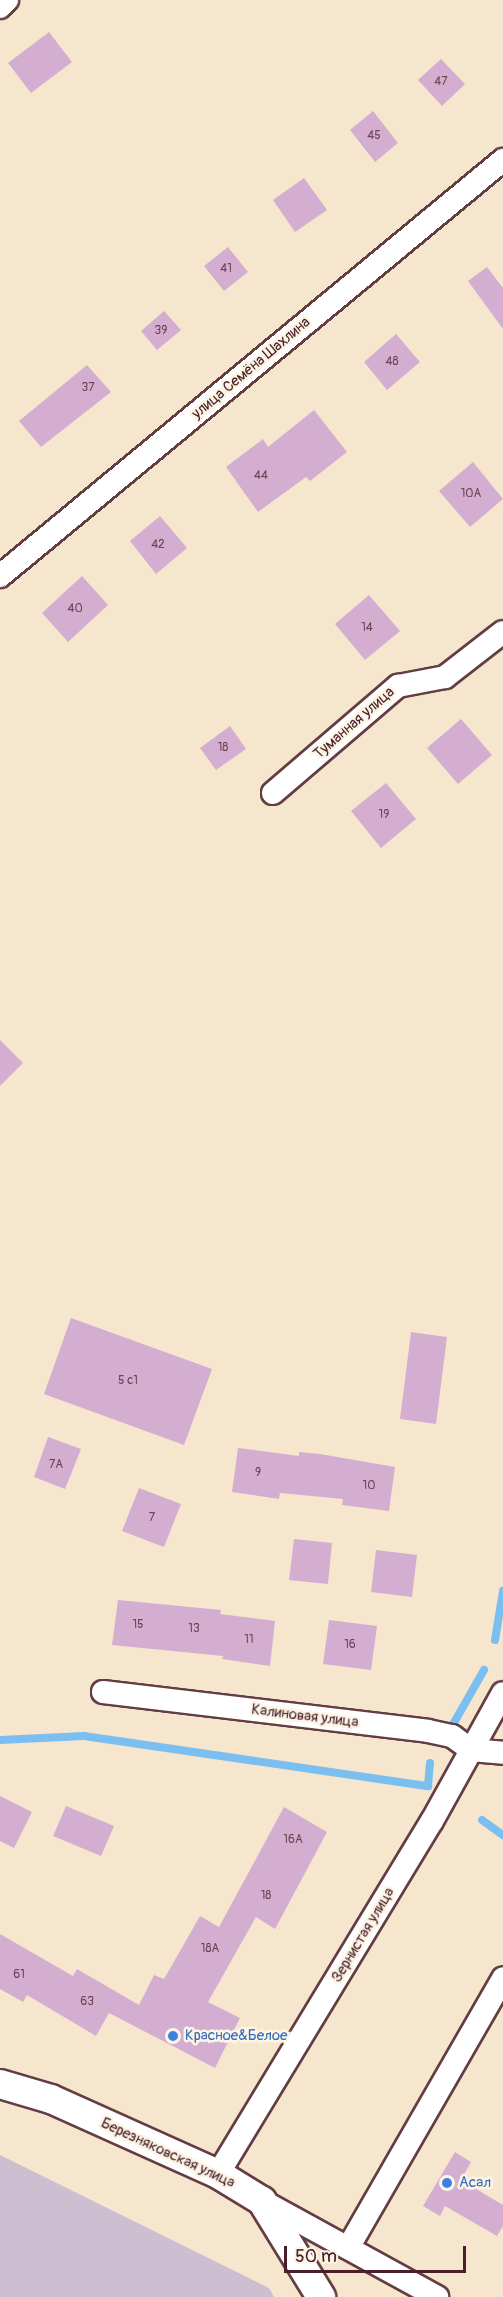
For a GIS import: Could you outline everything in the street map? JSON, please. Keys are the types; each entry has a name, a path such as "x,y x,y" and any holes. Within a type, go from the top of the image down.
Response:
{"street":[{"path":"0,7 8,0"},
{"name":"улица Семёна Шахлина","path":"0,576 503,160"},
{"name":"Туманная улица","path":"273,793 398,686 445,677 503,632"},
{"name":"Калиновая улица","path":"103,1692 428,1731 452,1736 471,1750 503,1754"},
{"name":"Зернистая улица","path":"218,2174 503,1693"},
{"path":"348,2248 503,1978"},
{"name":"Березняковская улица","path":"0,2084 51,2099 218,2174 262,2201 321,2297"},
{"path":"262,2201 437,2297"}],"shaded area":[{"path":"0,2155 269,2288 274,2297 0,2297"}],"building":[{"path":"49,32 72,62 31,93 8,63"},
{"path":"441,59 465,84 442,106 418,80"},
{"path":"373,111 398,143 375,162 350,130"},
{"path":"304,178 327,210 295,232 273,200"},
{"path":"228,247 248,272 224,291 204,266"},
{"path":"487,267 503,288 503,329 468,281"},
{"path":"164,311 181,330 157,350 141,331"},
{"path":"396,334 420,362 387,390 364,362"},
{"path":"87,365 111,392 41,447 19,421"},
{"path":"314,410 347,452 310,481 306,477 258,512 226,467 263,439 268,447"},
{"path":"473,462 503,499 470,527 439,491"},
{"path":"160,516 187,548 156,574 130,541"},
{"path":"82,576 108,605 68,642 42,613"},
{"path":"369,595 400,631 365,660 335,624"},
{"path":"461,719 492,755 458,784 427,748"},
{"path":"230,726 246,749 216,770 200,748"},
{"path":"386,783 416,819 381,848 351,811"},
{"path":"0,1040 23,1063 0,1086"},
{"path":"71,1318 212,1369 184,1445 44,1394"},
{"path":"411,1332 447,1337 436,1424 400,1419"},
{"path":"48,1437 81,1449 65,1489 34,1477"},
{"path":"238,1448 299,1456 299,1452 320,1454 395,1467 389,1511 342,1505 343,1499 280,1493 279,1499 232,1492"},
{"path":"139,1488 181,1504 164,1547 122,1531"},
{"path":"294,1539 332,1543 328,1584 289,1580"},
{"path":"376,1550 417,1555 412,1597 371,1592"},
{"path":"118,1600 221,1610 220,1614 275,1621 270,1666 222,1659 223,1656 112,1645"},
{"path":"329,1620 377,1626 371,1670 323,1664"},
{"path":"0,1796 32,1812 14,1848 0,1841"},
{"path":"66,1806 114,1826 101,1856 53,1836"},
{"path":"284,1807 327,1832 275,1929 256,1917 208,2002 240,2018 215,2068 109,2013 96,2036 27,1995 23,2002 0,1989 0,1934 73,1976 77,1969 139,2005 154,1975 164,1979 200,1916 219,1927"},
{"path":"455,2152 471,2162 461,2180 503,2205 503,2226 497,2236 445,2206 440,2216 423,2206"}],"waterway":[{"path":"495,1640 503,1591"},
{"path":"451,1728 484,1670"},
{"path":"0,1740 84,1736 428,1786 430,1763"},
{"path":"482,1820 503,1835"}],"place":[{"name":"Красное&Белое","path":"173,2036"},
{"name":"Асал","path":"447,2183"}]}
